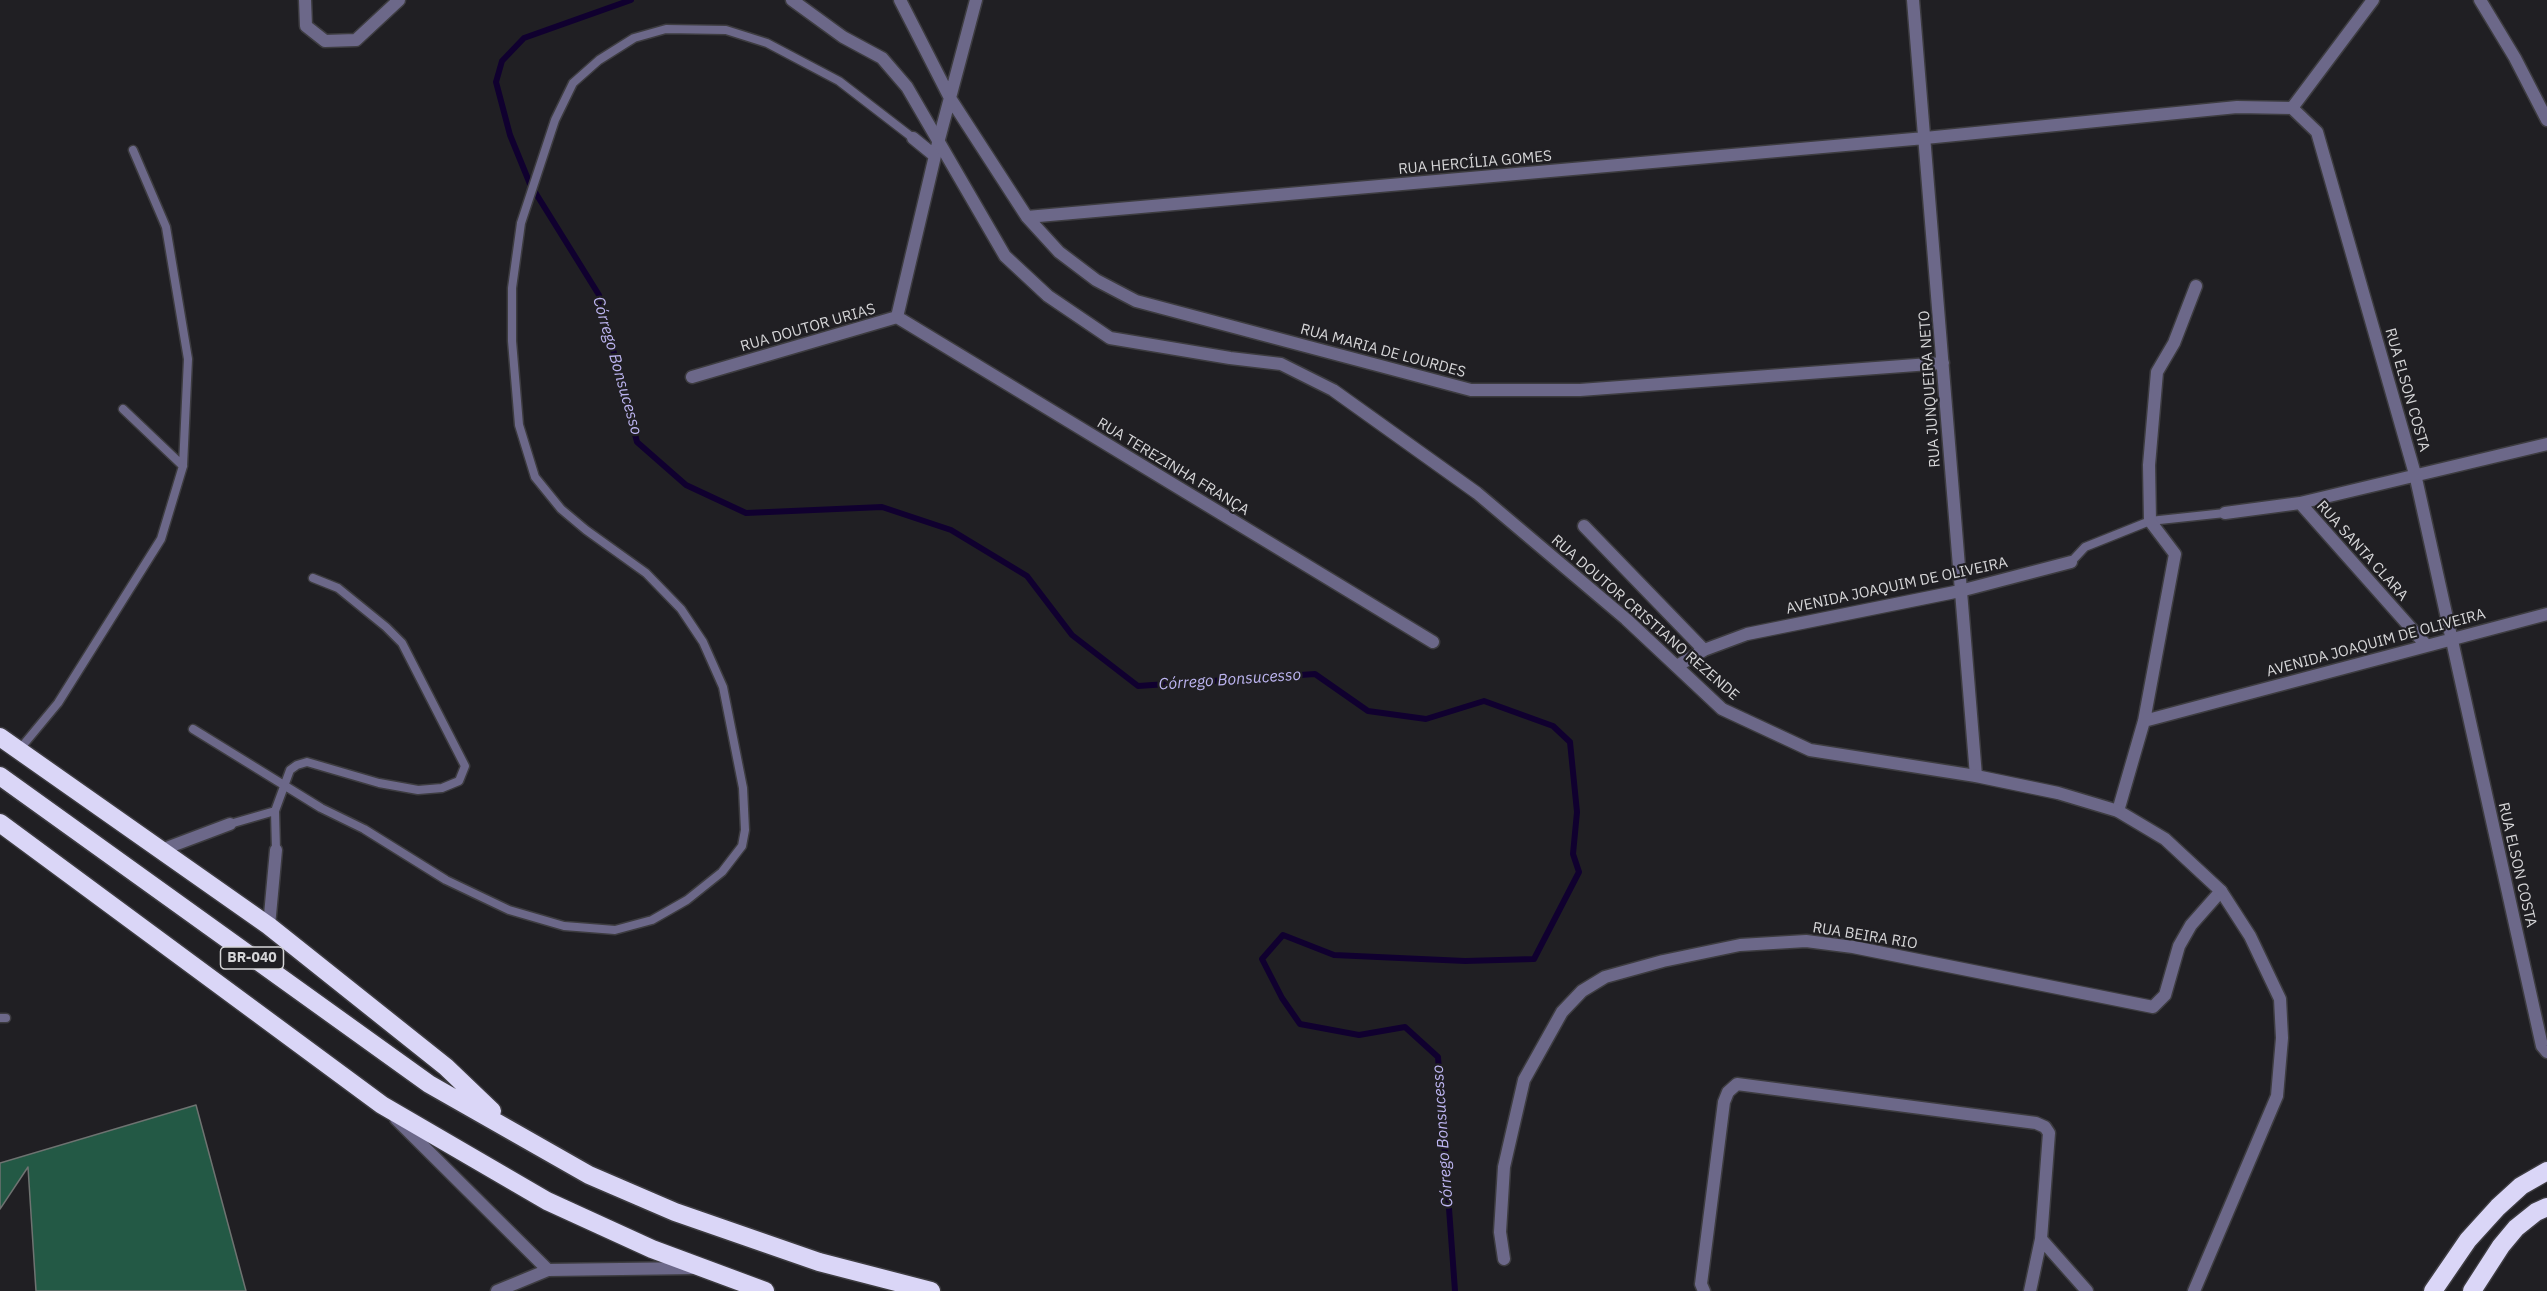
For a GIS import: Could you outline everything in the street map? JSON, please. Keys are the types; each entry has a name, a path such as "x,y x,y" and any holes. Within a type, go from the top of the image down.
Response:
{"highway":[{"path":"0,737 268,926 446,1067 510,1129"},
{"name":"BR-040","path":"0,776 429,1084 590,1175 675,1212 819,1262 931,1291"},
{"name":"BR-040","path":"0,823 382,1105 548,1201 652,1249 765,1291"},
{"path":"2433,1291 2468,1240 2498,1207 2522,1186 2547,1171"},
{"path":"2472,1291 2501,1246 2516,1228 2536,1212 2547,1207"}],"street":[{"path":"305,0 306,26 325,41 356,40 399,0"},
{"name":"RUA DOUTOR CRISTIANO REZENDE","path":"792,0 843,37 882,58 907,87 1005,256 1048,296 1110,338 1281,364 1333,390 1477,493 1626,619 1722,709 1810,750 1976,776 2058,793 2118,811 2165,839 2221,891 2250,936 2280,999 2282,1038 2277,1095 2194,1291"},
{"name":"RUA MARIA DE LOURDES","path":"900,0 950,98 1027,217 1059,252 1096,280 1136,301 1471,390 1580,390 1943,363"},
{"name":"RUA DOUTOR URIAS","path":"692,377 897,317 938,143 976,0"},
{"name":"RUA JUNQUEIRA NETO","path":"1913,0 1976,776"},
{"path":"1925,138 2237,107 2292,108 2373,0"},
{"path":"2480,0 2515,58 2547,120"},
{"name":"RUA ELSON COSTA","path":"2292,108 2318,132 2415,474 2542,1046 2547,1052"},
{"path":"913,138 935,156"},
{"name":"RUA HERCÍLIA GOMES","path":"1027,217 1925,138"},
{"path":"2118,811 2144,721 2175,554 2150,521 2149,465 2157,372 2174,343 2196,286"},
{"name":"RUA TEREZINHA FRANÇA","path":"897,317 1433,642"},
{"name":"AVENIDA JOAQUIM DE OLIVEIRA","path":"2225,513 2300,503 2547,444"},
{"name":"RUA SANTA CLARA","path":"2300,503 2426,645"},
{"path":"1584,526 1704,650"},
{"name":"AVENIDA JOAQUIM DE OLIVEIRA","path":"1677,666 1704,650 1746,633 1960,591 2071,562"},
{"name":"AVENIDA JOAQUIM DE OLIVEIRA","path":"2144,721 2547,614"},
{"path":"161,850 230,824"},
{"path":"268,926 276,850"},
{"name":"RUA BEIRA RIO","path":"1503,1259 1500,1232 1504,1167 1524,1080 1562,1012 1582,991 1605,977 1663,961 1740,945 1806,941 1853,947 2153,1007 2164,995 2179,946 2192,925 2221,891"},
{"path":"1704,1291 1701,1284 1724,1102 1728,1092 1737,1084 2045,1127 2049,1133 2041,1239 2030,1291"},
{"path":"382,1105 548,1270"},
{"path":"2041,1239 2087,1291"},
{"path":"497,1291 548,1270 702,1268"}],"lane":[{"path":"193,729 321,808 364,829 446,880 509,910 564,926 615,930 652,920 687,900 722,872 742,846 745,830 743,788 723,687 703,642 681,609 646,573 561,509 535,477 519,425 512,341 512,288 521,223 555,120 573,83 599,60 634,38 666,29 726,30 767,43 839,81 913,138"},
{"path":"19,750 58,703 161,539 183,466 188,358 166,227 133,150"},
{"path":"123,409 183,466"},
{"name":"AVENIDA JOAQUIM DE OLIVEIRA","path":"2071,562 2085,547 2150,521 2225,513"},
{"path":"276,850 275,811 290,770 297,765 307,762 380,783 418,790 442,788 459,781 465,766 402,643 338,588 313,578"},
{"path":"230,824 275,811"}],"building":[{"path":"196,1105 246,1291 36,1291 28,1167 0,1209 0,1163"}],"waterway":[{"name":"Córrego Bonsucesso","path":"631,0 524,38 502,61 496,82 510,135 530,184 599,295 637,442 686,485 746,513 882,507 951,530 1027,576 1072,635 1138,686 1315,674 1368,711 1426,719 1484,701 1553,726 1570,742 1577,812 1573,854 1579,872 1534,959 1465,961 1334,955 1283,935 1262,959 1282,998 1300,1024 1359,1035 1405,1027 1438,1057 1455,1291"}]}
